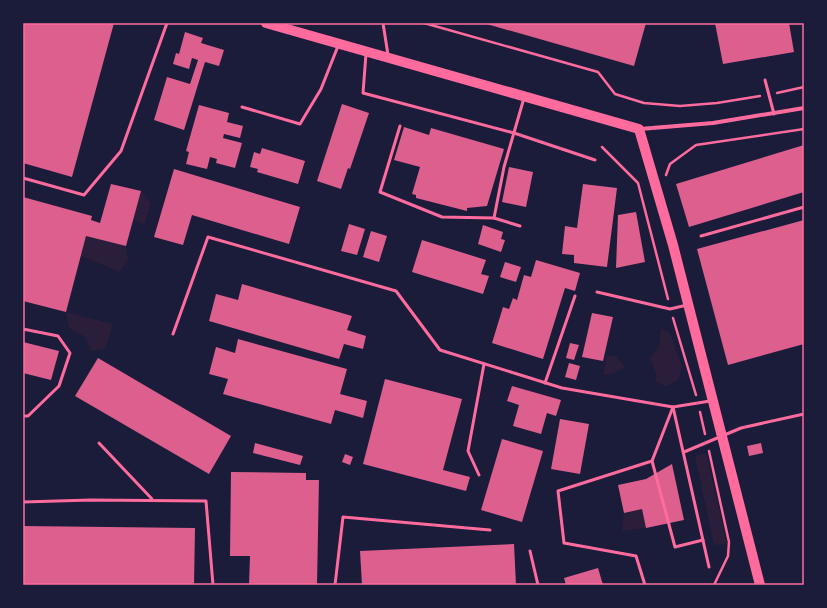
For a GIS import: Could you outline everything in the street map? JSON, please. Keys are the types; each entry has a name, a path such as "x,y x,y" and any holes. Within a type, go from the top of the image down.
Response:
{"main road":[{"path":"266,23 639,129 674,245 760,585"}],"street":[{"path":"639,129 713,123 804,108"}],"lane":[{"path":"23,178 84,195 121,151 168,23"},
{"path":"383,23 388,58"},
{"path":"242,107 300,124 321,89 339,44"},
{"path":"366,52 362,93 514,133 594,160"},
{"path":"765,80 774,114"},
{"path":"494,218 504,167 525,96"},
{"path":"400,126 380,192 442,217 494,218 520,226"},
{"path":"701,236 804,208"},
{"path":"173,334 208,237 396,291 440,350 562,388 674,407 713,401"},
{"path":"597,292 670,308 689,305"},
{"path":"545,383 576,296"},
{"path":"23,329 58,336 70,353 59,386 28,416 23,416"},
{"path":"479,475 468,450 484,364"},
{"path":"674,407 709,567"},
{"path":"674,407 652,461 675,548 703,540"},
{"path":"684,452 707,441 741,428 804,414"},
{"path":"99,443 152,499"},
{"path":"645,585 636,556 564,543 558,491 652,461"},
{"path":"23,502 152,499 206,501 213,585"},
{"path":"335,585 343,517 490,530"},
{"path":"530,551 538,585"}],"path":[{"path":"424,23 598,72 615,94 644,103 680,106 717,103 804,88"},
{"path":"665,177 670,164 696,145 804,129"},
{"path":"602,147 638,183 670,308 698,403 729,542 728,556 714,585"}],"shaded area":[{"path":"141,191 151,203 144,226 133,218"},
{"path":"86,236 126,246 128,260 120,272 81,256"},
{"path":"66,312 113,324 105,349 91,351 85,337 69,328"},
{"path":"661,329 670,333 682,367 678,380 666,386 656,382 656,373 650,358 659,347"},
{"path":"607,355 616,356 625,367 614,373 603,375"},
{"path":"706,453 727,544 714,545 695,456"},
{"path":"642,509 646,528 622,531 624,513"}],"building":[{"path":"23,23 114,23 72,177 23,163"},
{"path":"483,23 646,23 634,66"},
{"path":"715,23 789,23 794,52 723,64"},
{"path":"185,32 203,38 201,43 224,50 219,66 205,62 184,130 154,120 167,77 190,84 198,60 192,58 189,69 173,64 176,53 179,54"},
{"path":"342,104 369,113 350,169 348,168 341,189 317,181"},
{"path":"199,105 229,113 227,122 243,126 240,138 224,134 223,138 242,143 235,168 216,163 217,159 210,157 207,169 186,164 189,152 186,151"},
{"path":"404,127 429,135 431,128 504,149 487,206 467,208 467,211 416,198 416,195 412,194 420,167 394,160"},
{"path":"804,145 804,192 689,227 676,184"},
{"path":"262,148 305,161 298,184 257,172 258,169 250,167 254,152 260,154"},
{"path":"509,167 533,172 526,207 502,202"},
{"path":"174,169 300,207 289,244 192,215 183,245 154,237"},
{"path":"111,184 141,191 126,246 86,236 66,312 23,301 23,197 92,216 91,220 100,223"},
{"path":"583,184 617,188 607,267 574,263 574,255 562,254 565,226 577,228"},
{"path":"636,212 645,262 616,268 618,215"},
{"path":"804,220 804,344 728,365 697,249"},
{"path":"349,224 365,229 357,255 341,251"},
{"path":"483,225 503,232 501,239 505,240 501,252 478,244"},
{"path":"371,231 387,236 379,262 363,257"},
{"path":"422,240 486,260 481,274 489,276 483,294 412,272"},
{"path":"536,260 580,273 575,291 565,288 543,359 492,343 503,307 509,309 513,298 517,300 524,275 531,277"},
{"path":"505,262 521,267 516,282 500,277"},
{"path":"242,284 352,316 347,330 366,336 363,349 344,344 339,359 209,321 216,294 238,300"},
{"path":"592,313 613,317 603,361 582,357"},
{"path":"238,339 347,369 340,394 367,401 363,418 335,410 331,424 223,394 228,379 209,374 216,347 235,353"},
{"path":"23,342 59,351 51,380 23,373"},
{"path":"570,343 579,345 574,360 566,358"},
{"path":"98,358 231,436 209,474 75,396"},
{"path":"569,363 580,366 576,380 565,377"},
{"path":"385,379 462,399 443,470 470,477 466,491 363,464"},
{"path":"512,386 561,400 556,416 547,413 541,434 513,426 519,405 507,401"},
{"path":"560,419 589,424 580,474 551,469"},
{"path":"502,439 543,451 522,522 481,510"},
{"path":"255,443 303,456 300,465 253,453"},
{"path":"761,443 763,453 749,456 747,446"},
{"path":"345,454 353,457 350,465 342,462"},
{"path":"672,464 684,520 646,528 642,509 624,513 618,485 646,479"},
{"path":"231,472 306,473 306,480 319,480 317,585 249,585 250,556 230,556"},
{"path":"23,526 195,528 194,585 23,585"},
{"path":"514,544 516,585 362,585 360,551"},
{"path":"598,568 603,585 566,585 564,578"}]}
